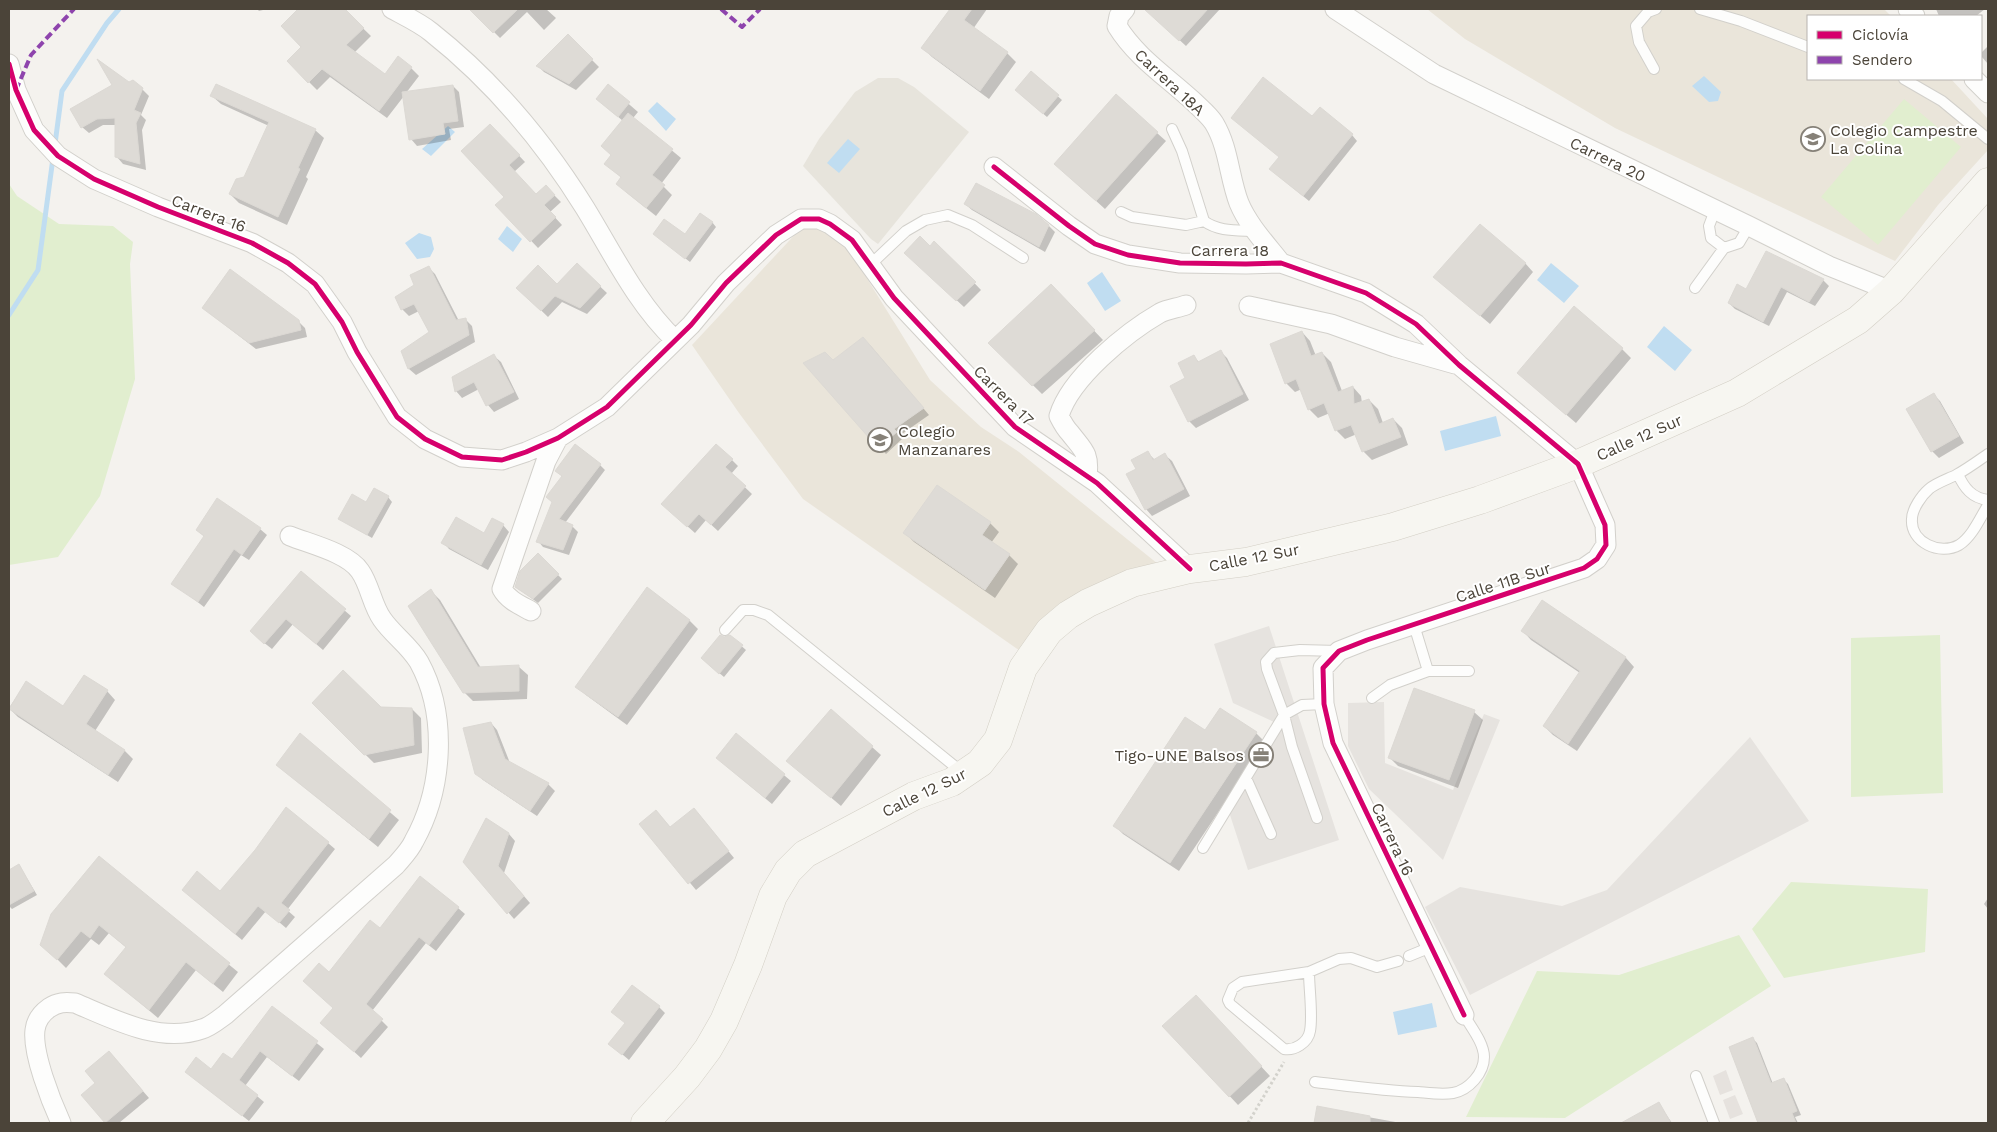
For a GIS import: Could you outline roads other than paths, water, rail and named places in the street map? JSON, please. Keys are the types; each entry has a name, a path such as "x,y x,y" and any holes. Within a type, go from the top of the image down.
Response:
{"main road":[{"name":"Calle 12 Sur","path":"651,1119 708,1049 724,1021 748,965 773,896 788,871 805,854 914,796 952,782 980,763 998,740 1023,668 1050,631 1088,603 1132,583 1190,568 1246,562 1393,527 1480,500 1578,464 1737,393 1858,320 1891,291 1977,201 1988,182"}],"street":[{"path":"392,9 438,38 488,82 521,118 578,197 624,273 664,329 675,340 607,408 558,438 546,462 502,589 505,595 531,611"},
{"name":"Carrera 18A","path":"1125,9 1119,16 1117,26 1123,37 1141,57 1176,85 1213,122 1224,145 1240,204 1256,231 1281,263"},
{"name":"Carrera 20","path":"1335,9 1434,74 1829,266 1891,291"},
{"name":"Carrera 16","path":"9,64 16,90 34,130 58,156 94,180 252,243 288,263 315,284 337,314 357,352 397,417 425,439 462,457 502,460 558,438"},
{"path":"1975,80 1988,93"},
{"name":"Carrera 18","path":"994,167 1095,244 1128,255 1180,263 1281,263 1366,293 1416,324 1459,365 1578,464"},
{"name":"Carrera 17","path":"675,340 691,325 726,284 776,235 801,219 819,219 830,224 852,240 894,298 1014,427 1054,456 1097,483 1190,568"},
{"path":"1088,476 1089,462 1084,449 1069,432 1059,416 1062,405 1089,370 1123,338 1162,312 1186,305"},
{"path":"1249,306 1331,324 1394,347 1459,365"},
{"name":"Calle 11B Sur","path":"1323,668 1339,651 1584,568 1597,559 1606,545 1605,525 1578,464"},
{"path":"61,1123 35,1044 37,1021 44,1011 54,1004 64,1002 75,1004 141,1029 183,1034 203,1029 225,1015 396,865 414,842 426,814 434,786 438,753 437,723 432,694 419,662 405,642 383,620 374,605 360,571 346,558 290,536"},
{"name":"Carrera 16","path":"1323,668 1324,704 1333,742 1464,1015"}],"lane":[{"path":"1654,69 1639,42 1636,26 1648,12 1656,9"},
{"path":"1700,9 1741,21 1807,47"},
{"path":"1906,80 1942,101 1988,138"},
{"path":"1172,130 1182,151 1204,220 1213,227 1223,230 1256,231"},
{"path":"1715,210 1709,226 1711,238 1724,248"},
{"path":"1121,212 1132,217 1186,225 1204,220"},
{"path":"870,265 906,231 925,220 948,216 972,225 1023,258"},
{"path":"1695,288 1724,248 1739,243 1749,226"},
{"path":"1988,454 1958,474 1928,489 1916,506 1912,519 1916,536 1932,548 1945,550 1959,545 1970,534 1988,505"},
{"path":"1958,474 1963,486 1967,490 1981,499 1988,500"},
{"path":"724,630 743,610 754,610 768,615 963,774"},
{"path":"1414,625 1428,671"},
{"path":"1317,818 1292,747 1284,715 1266,662 1269,656 1274,653 1300,650 1339,651"},
{"path":"1372,698 1390,684 1428,671 1468,671"},
{"path":"1203,848 1284,715 1302,705 1324,704"},
{"path":"1246,778 1271,834"},
{"path":"1410,956 1431,948"},
{"path":"1309,972 1310,1032 1302,1044 1290,1050 1284,1049 1230,1004 1228,997 1233,988 1242,982 1309,972 1339,959 1351,958 1377,967 1398,961"},
{"path":"1314,1082 1393,1091 1454,1092 1465,1088 1475,1080 1484,1057 1480,1042 1464,1015"},
{"path":"1696,1076 1714,1123"}],"water":[{"path":"1704,76 1721,92 1718,101 1709,102 1692,86"},
{"path":"657,102 676,119 666,131 648,111"},
{"path":"448,126 455,132 431,156 422,149"},
{"path":"848,139 860,149 839,173 827,163"},
{"path":"507,226 522,239 513,252 498,239"},
{"path":"419,233 431,237 434,249 430,257 417,259 405,243"},
{"path":"1551,263 1579,286 1564,303 1537,280"},
{"path":"1102,272 1121,301 1105,311 1087,283"},
{"path":"1664,326 1692,350 1675,371 1647,347"},
{"path":"1496,416 1501,436 1445,451 1440,431"},
{"path":"1432,1003 1437,1027 1398,1035 1393,1012"}],"waterway":[{"path":"55,144 62,91 107,23 119,9"},
{"path":"9,315 38,270 53,158"}],"place":[{"name":"Colegio Campestre La Colina","path":"1813,139"},
{"name":"Colegio Manzanares","path":"880,440"},
{"name":"Tigo-UNE Balsos","path":"1261,755"}]}
